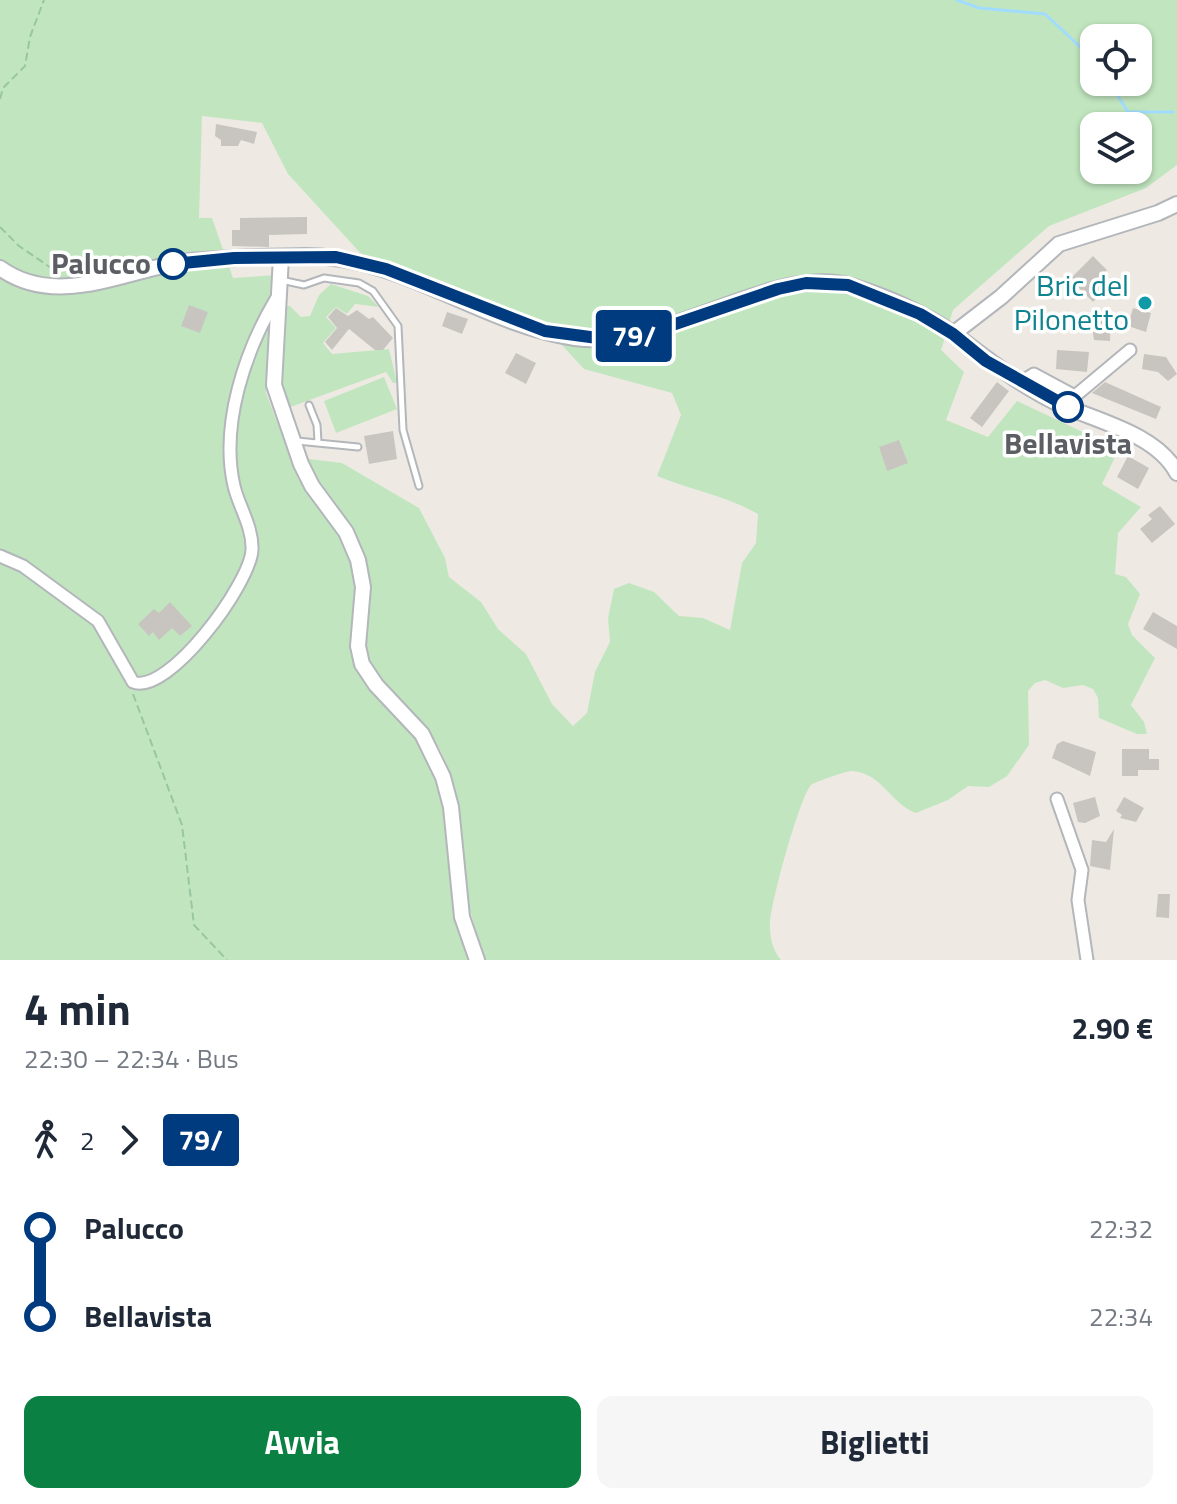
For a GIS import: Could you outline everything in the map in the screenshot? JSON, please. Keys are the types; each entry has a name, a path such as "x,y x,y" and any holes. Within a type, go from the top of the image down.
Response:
{"street":[{"path":"953,334 1001,297 1059,244 1158,213 1177,204"},
{"path":"281,257 276,299 274,385 292,441 312,486 346,532 358,560 363,587 358,646 362,664 376,685 422,734 443,777 451,807 462,917 477,960"},
{"path":"0,268 37,283 61,288 186,261 336,257 386,269 513,320 576,338 605,339 643,335 778,289 806,283 848,285 920,314 953,334 986,361 1052,401 1139,438 1158,451 1177,473"},
{"path":"0,556 35,574 98,621 133,682 151,684 164,676 214,623 248,564 252,550 248,525 234,485 232,419 266,316 276,299"},
{"path":"1021,382 1034,374 1075,396 1130,350"},
{"path":"1057,799 1082,870 1078,912 1087,960"}],"lane":[{"path":"279,279 304,285 324,278 359,283 373,291 398,326 403,430 419,486"},
{"path":"309,405 317,425 318,443"},
{"path":"292,441 358,447"}],"path":[{"path":"0,99 3,88 25,66 30,37 44,0"},
{"path":"0,227 19,246 77,286"},
{"path":"133,682 133,692 182,825 194,925 227,960"}],"green space":[{"path":"0,0 1177,0 1177,165 1152,184 1152,112 1080,112 1080,184 1151,184 1049,226 953,310 948,327 849,280 825,279 777,286 641,330 567,337 364,257 288,174 262,123 202,116 199,218 212,218 233,278 278,275 267,318 255,341 264,329 269,329 266,393 298,478 340,536 351,562 356,608 350,647 355,667 370,690 416,738 436,780 444,808 455,919 470,960 0,960","holes":["251,350 234,420 235,483 253,550 247,565 247,540 229,471 228,436 233,399"]},
{"path":"331,284 368,296 379,307 355,304 347,314 336,307 326,317 336,328 323,343 332,354 389,349 397,383 393,383 386,372 285,409 280,385 284,306 290,306 301,317 310,316 319,295"},
{"path":"847,288 882,301 946,335 941,350 964,372 946,420 988,437 1017,401 1119,449 1102,484 1141,507 1118,533 1115,574 1126,577 1140,594 1128,624 1132,635 1155,658 1131,705 1144,722 1147,734 1137,734 1099,718 1098,698 1093,689 1083,685 1063,688 1045,680 1035,683 1028,691 1029,745 1007,776 989,787 968,786 948,800 916,813 862,773 848,771 811,785 793,830 771,915 771,940 781,960 486,960 466,895 456,800 444,758 427,729 373,669 366,649 371,591 364,553 347,520 301,458 342,463 419,508 445,558 449,577 481,602 498,629 526,654 552,704 573,726 587,713 595,672 610,642 608,618 614,589 629,583 654,592 679,616 703,618 730,630 742,563 756,543 758,514 734,502 657,476 681,415 672,393 584,369 561,344 643,338 779,293"},
{"path":"384,377 397,409 336,433 324,401"}],"building":[{"path":"216,124 257,132 254,144 241,140 238,146 221,146 221,140 215,136"},
{"path":"307,217 307,234 269,235 269,247 232,246 232,230 240,230 240,218"},
{"path":"1093,256 1107,270 1097,280 1105,289 1093,302 1070,279"},
{"path":"189,305 208,312 200,333 181,326"},
{"path":"336,308 348,316 357,310 369,319 373,317 393,338 383,350 375,350 349,329 332,350 325,342 337,328 328,317"},
{"path":"1133,308 1151,313 1146,332 1128,326"},
{"path":"447,312 468,319 462,334 442,326"},
{"path":"1091,320 1111,321 1110,341 1094,340"},
{"path":"1057,350 1089,352 1087,372 1056,369"},
{"path":"516,353 536,363 526,384 505,373"},
{"path":"1144,354 1166,357 1177,374 1168,381 1158,372 1142,369"},
{"path":"997,382 1009,391 982,427 970,418"},
{"path":"1105,382 1161,407 1156,419 1092,393"},
{"path":"393,431 397,459 369,464 364,436"},
{"path":"899,440 908,463 887,471 879,447"},
{"path":"1128,456 1149,468 1138,489 1117,477"},
{"path":"1160,506 1175,524 1152,543 1140,529 1152,519 1148,515"},
{"path":"170,602 192,626 180,636 172,628 159,640 153,632 149,636 138,624 154,609 159,613"},
{"path":"1153,612 1177,626 1177,649 1143,629"},
{"path":"1063,741 1096,752 1090,776 1052,758 1057,744"},
{"path":"1122,749 1149,749 1149,759 1159,759 1159,770 1138,770 1138,776 1122,776"},
{"path":"1095,797 1100,816 1085,823 1078,822 1073,803"},
{"path":"1124,797 1144,808 1136,822 1120,818 1122,815 1116,811"},
{"path":"1114,829 1110,870 1090,866 1092,840 1106,842"},
{"path":"1158,894 1170,894 1169,918 1156,917"}],"waterway":[{"path":"957,0 979,8 1045,14 1080,47"},
{"path":"1118,96 1128,112 1173,112"}],"bus line":[{"name":"79/","path":"173,264 234,258 336,257 386,269 545,331 576,338 605,339 643,335 778,289 806,283 848,285 920,314 953,334 986,361 1052,401 1068,407"}],"place":[{"name":"Palucco","path":"173,264"},
{"name":"Bric del Pilonetto","path":"1145,303"},
{"name":"Bellavista","path":"1068,407"}]}
